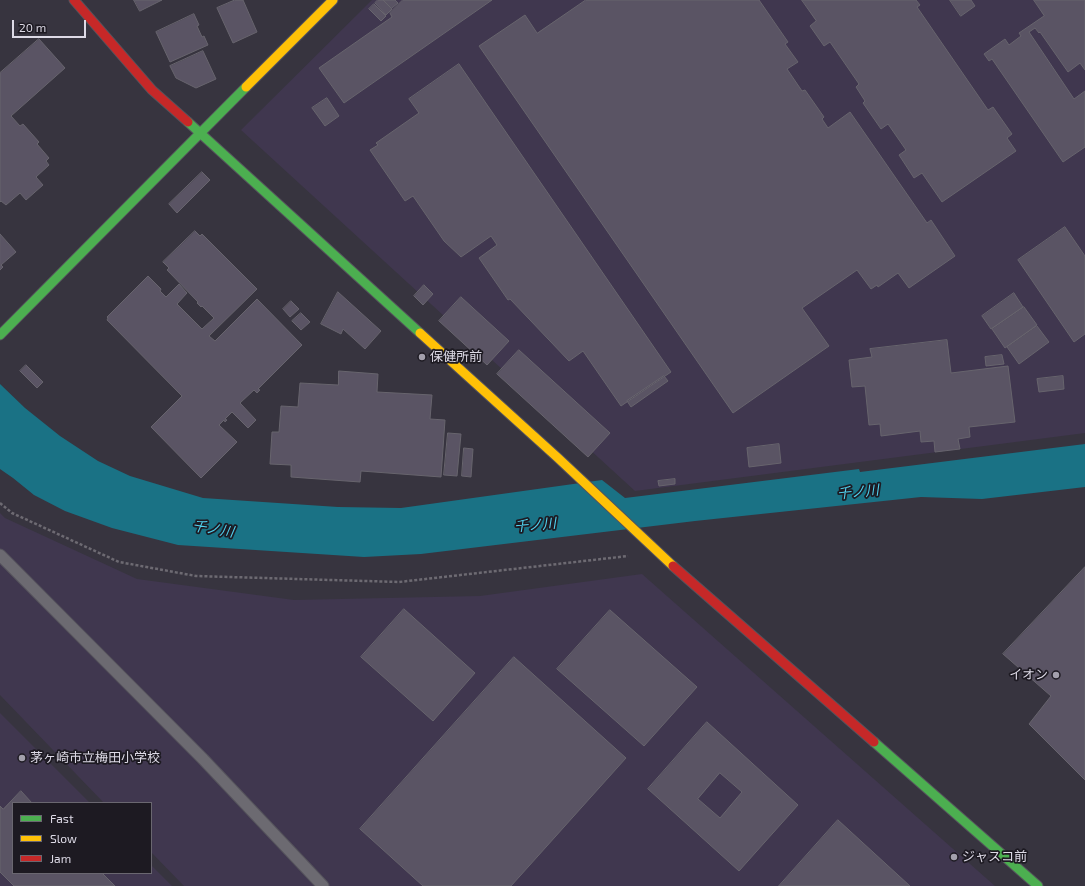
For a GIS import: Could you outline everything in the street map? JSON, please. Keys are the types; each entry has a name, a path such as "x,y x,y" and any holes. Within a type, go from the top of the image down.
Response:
{"street":[{"path":"74,0 152,90 558,458 659,553 1038,886"},
{"path":"0,335 333,0"}],"lane":[{"path":"0,555 203,759 323,886"}],"path":[{"path":"0,503 12,513 119,562 196,576 399,582 659,553"}],"shaded area":[{"path":"372,0 1085,0 1085,433 635,491 241,130"},
{"path":"0,513 5,518 137,579 294,600 480,596 642,574 995,886 184,886 152,853 152,802 103,802 0,695"},
{"name":"茅ヶ崎市立梅田小学校","path":"0,713 89,802 12,802 12,874 152,874 152,866 172,886 0,886"}],"water":[{"name":"千ノ川","path":"0,384 25,408 60,436 98,461 130,476 203,498 338,507 401,508 602,480 625,498 859,469 860,472 1085,444 1085,487 982,499 921,497 695,521 421,554 364,557 178,545 112,528 65,511 34,495 0,469"}],"building":[{"path":"134,0 162,0 140,11"},
{"path":"235,0 243,0 257,32 233,43 217,8"},
{"path":"378,0 383,0 392,9 386,15 375,3"},
{"path":"384,0 395,0 398,3 392,8"},
{"path":"403,0 492,0 344,103 319,68 392,17 390,13"},
{"path":"586,0 759,0 788,42 785,44 798,62 787,69 802,91 805,90 824,117 822,119 828,128 850,112 927,223 931,220 955,256 909,288 898,273 878,287 877,285 871,289 857,270 802,308 829,346 733,413 479,46 525,15 537,33"},
{"path":"802,0 916,0 920,5 917,7 988,110 993,107 1012,134 1007,138 1016,151 942,202 922,173 914,178 899,155 906,150 888,124 881,129 863,103 865,101 856,87 859,84 830,42 824,46 810,26 816,21"},
{"path":"950,0 971,0 975,6 961,16"},
{"path":"1034,0 1085,0 1085,70 1080,63 1068,72 1040,32 1039,33 1035,28 1029,32 1074,99 1085,91 1085,147 1063,162 992,59 989,61 984,54 1005,39 1009,45 1021,36 1019,33 1044,16"},
{"path":"374,4 386,16 381,21 369,9"},
{"path":"194,14 199,25 197,26 208,45 170,62 156,32"},
{"path":"39,39 65,68 11,116 20,126 23,124 39,142 37,144 49,158 46,161 49,165 36,177 43,185 26,200 20,193 6,205 1,201 0,202 0,73"},
{"path":"203,51 216,79 196,88 176,78 170,66"},
{"path":"459,64 671,372 621,406 583,351 569,361 510,299 508,300 479,258 497,245 491,236 461,257 444,241 413,196 405,201 370,150 378,145 376,143 419,113 409,99"},
{"path":"327,98 339,116 325,126 312,108"},
{"path":"202,172 210,180 177,213 169,204"},
{"path":"1065,227 1085,256 1085,334 1074,342 1018,260"},
{"path":"195,231 200,236 202,234 257,289 209,336 215,341 257,299 302,345 258,389 260,390 257,393 254,390 240,403 256,420 248,428 232,412 225,419 227,420 225,422 224,420 219,425 237,442 201,478 151,427 182,396 107,320 107,317 148,276 161,289 160,291 166,297 179,284 187,293 177,304 202,329 214,318 197,303 198,302 167,270 169,268 163,262"},
{"path":"0,234 16,252 1,265 3,267 0,270"},
{"path":"424,285 433,294 423,305 414,296"},
{"path":"338,292 381,331 365,349 343,329 341,334 321,324"},
{"path":"1014,293 1023,307 991,329 982,316"},
{"path":"461,297 509,341 487,365 439,321"},
{"path":"291,301 299,309 290,317 283,309"},
{"path":"1024,307 1037,325 1005,348 992,329"},
{"path":"301,313 310,322 301,330 292,321"},
{"path":"1037,326 1049,342 1019,364 1007,347"},
{"path":"947,340 951,373 1008,366 1015,422 969,427 970,437 958,439 960,449 935,452 934,441 921,442 920,431 881,436 880,424 869,425 865,386 852,387 849,360 872,357 870,349"},
{"path":"519,350 610,433 588,457 497,374"},
{"path":"1002,355 1004,364 986,366 985,357"},
{"path":"26,365 43,382 37,388 20,371"},
{"path":"339,371 378,374 377,392 432,395 430,419 445,420 441,477 361,471 360,482 291,477 291,465 270,464 272,432 279,432 281,406 298,407 300,383 338,385"},
{"path":"664,376 668,381 631,407 627,401"},
{"path":"1063,376 1064,389 1039,392 1037,379"},
{"path":"448,433 461,434 457,476 444,475"},
{"path":"779,444 781,463 749,467 747,448"},
{"path":"464,448 473,449 471,477 462,476"},
{"path":"675,479 675,484 659,486 658,481"},
{"name":"イオン","path":"1085,567 1085,780 1029,724 1051,696 1003,654"},
{"path":"404,609 475,673 433,721 361,657"},
{"path":"610,610 697,687 644,746 557,669"},
{"path":"514,657 626,758 511,886 423,886 360,829"},
{"path":"707,722 798,805 739,871 648,789","holes":["720,773 742,792 720,818 698,799"]},
{"path":"21,791 31,802 12,802 12,874 103,874 115,886 14,886 0,872 0,806 3,809"},
{"path":"838,820 910,886 779,886"}],"traffic: fast":[{"path":"0,335 246,87"},
{"path":"188,122 420,333"},
{"path":"874,742 1038,886"}],"traffic: slow":[{"path":"246,87 333,0"},
{"path":"420,333 558,458 673,566"}],"traffic: jam":[{"path":"74,0 152,90 188,122"},
{"path":"673,566 874,742"}],"place":[{"name":"保健所前","path":"422,357"},
{"name":"イオン","path":"1056,675"},
{"name":"茅ヶ崎市立梅田小学校","path":"22,758"},
{"name":"ジャスコ前","path":"954,857"}]}
